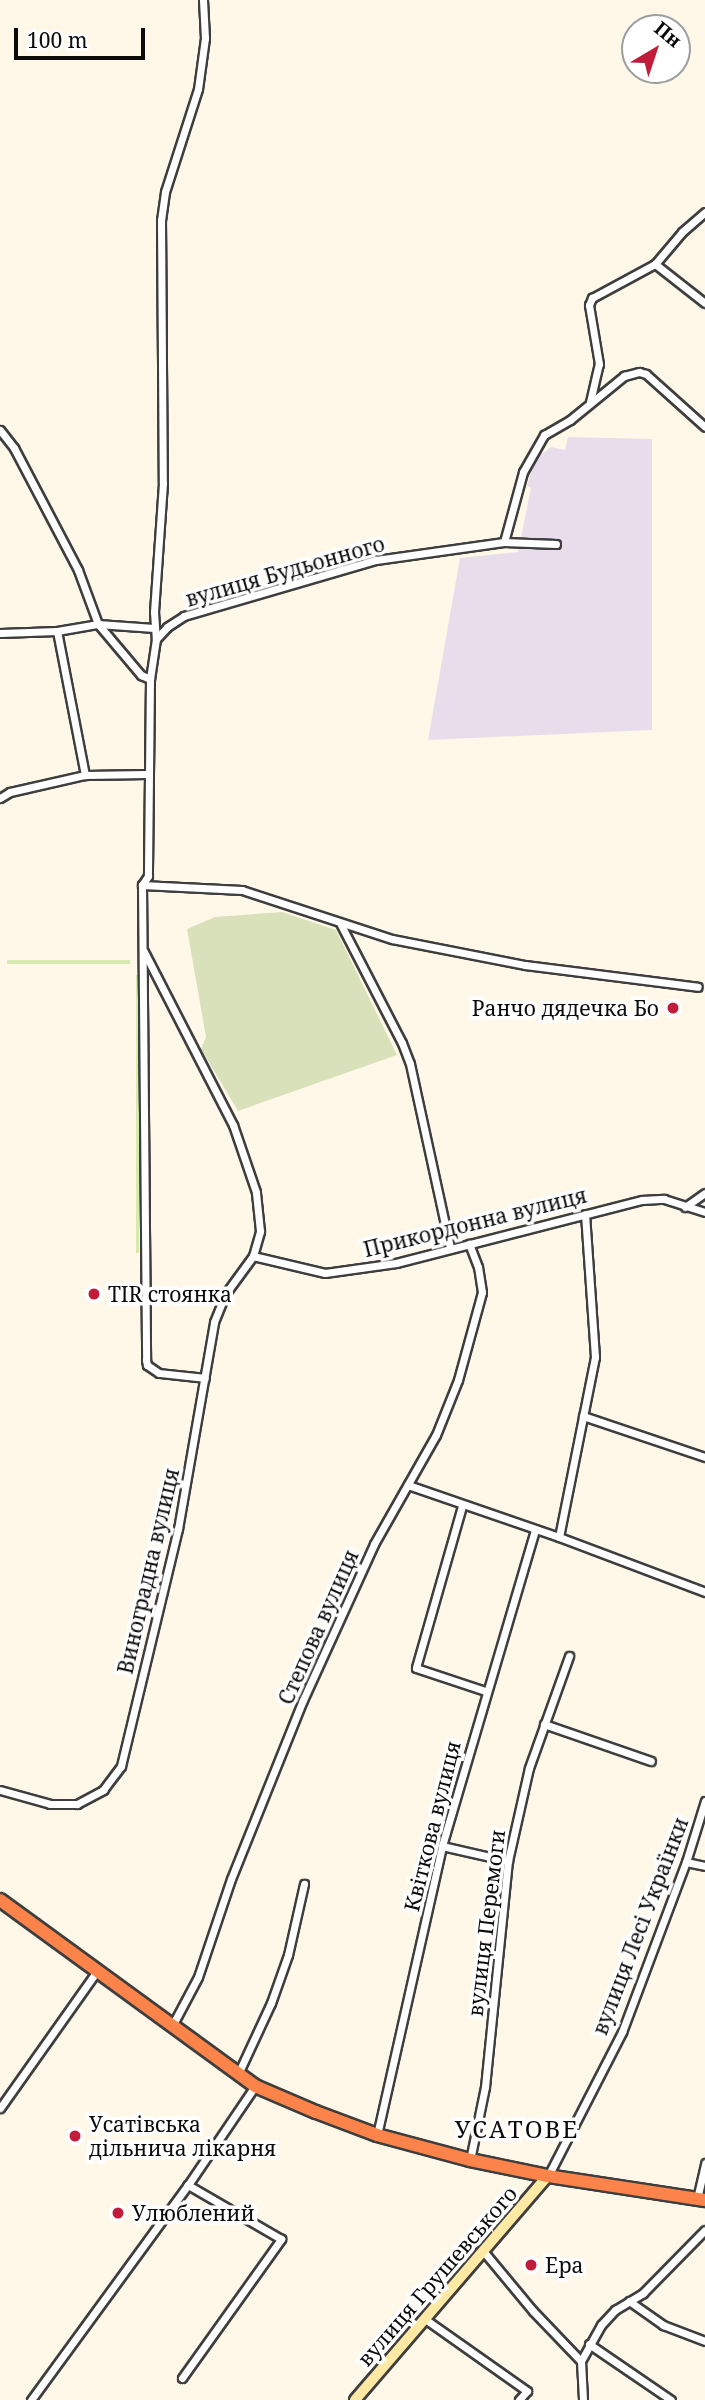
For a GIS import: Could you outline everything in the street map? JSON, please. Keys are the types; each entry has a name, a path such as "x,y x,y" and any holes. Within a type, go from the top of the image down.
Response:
{"highway":[{"path":"0,1900 256,2086 377,2134 470,2160 548,2176 701,2199"}],"main road":[{"name":"вулиця Грушевського","path":"355,2400 548,2176"}],"street":[{"path":"203,0 205,38 198,89 165,192 161,220 163,483 154,628 156,639 150,679 148,876 142,885 146,1360 148,1365 159,1373 205,1378"},
{"path":"590,402 599,364 589,305 592,298 655,264 688,226 705,212"},
{"path":"655,264 705,303"},
{"path":"504,542 531,453 544,435 570,420 624,376 639,372 654,379 705,427"},
{"path":"0,430 13,448 78,570 97,624 141,675 150,679"},
{"name":"вулиця Будьонного","path":"156,639 167,627 184,616 376,560 504,542 556,544"},
{"path":"0,633 57,631 97,624 154,628"},
{"path":"57,631 85,775"},
{"path":"0,798 10,792 85,775 147,774"},
{"path":"142,885 242,890 393,939 525,965 698,987"},
{"path":"340,923 410,1064 450,1248"},
{"path":"143,951 233,1125 256,1192 260,1214 260,1231 253,1256"},
{"path":"685,1207 705,1193"},
{"name":"Прикордонна вулиця","path":"253,1256 325,1273 396,1263 642,1199 664,1199 705,1212"},
{"path":"559,1537 595,1345 585,1214"},
{"name":"Степова вулиця","path":"172,2026 198,1977 231,1879 303,1700 374,1544 436,1435 458,1380 481,1306 478,1267 470,1244"},
{"name":"Виноградна вулиця","path":"0,1790 50,1804 77,1804 103,1790 121,1766 178,1529 218,1309 253,1256"},
{"path":"583,1416 705,1457"},
{"path":"408,1485 462,1506 559,1537 705,1592"},
{"path":"462,1506 416,1668 485,1691"},
{"name":"Квіткова вулиця","path":"377,2134 442,1846 485,1691 535,1529"},
{"name":"вулиця Перемоги","path":"470,2160 485,2087 508,1861 529,1768 569,1656"},
{"path":"544,1724 651,1761"},
{"name":"вулиця Лесі Українки","path":"548,2176 621,2032 687,1862 705,1801"},
{"path":"442,1846 508,1861"},
{"path":"687,1862 705,1866"},
{"path":"238,2074 271,2003 288,1955 304,1884"},
{"path":"0,2108 97,1971"},
{"path":"31,2400 188,2185 256,2086"},
{"path":"701,2199 705,2163"},
{"path":"182,2378 281,2239 188,2185"},
{"path":"583,2400 581,2361 601,2325 678,2261 705,2230"},
{"path":"484,2252 533,2311 581,2361"},
{"path":"629,2301 663,2325 705,2341"},
{"path":"425,2319 527,2391 519,2400"},
{"path":"589,2344 671,2400"}],"shaded area":[{"path":"568,437 652,439 652,730 428,740 460,558 518,552 531,488 527,486 532,470 539,456 551,447 565,450"}],"green space":[{"path":"282,912 336,930 397,1055 238,1111 201,1049 206,1037 187,929 215,917"},
{"path":"7,960 130,960 130,964 7,964"},
{"path":"136,975 139,975 139,1253 136,1253"}],"place":[{"name":"Ранчо дядечка Бо","path":"673,1008"},
{"name":"TIR стоянка","path":"94,1294"},
{"name":"Усатівська дільнича лікарня","path":"75,2136"},
{"name":"Улюблений","path":"118,2213"},
{"name":"Ера","path":"531,2265"}],"district":[{"name":"УСАТОВЕ","path":"517,2129"}]}
